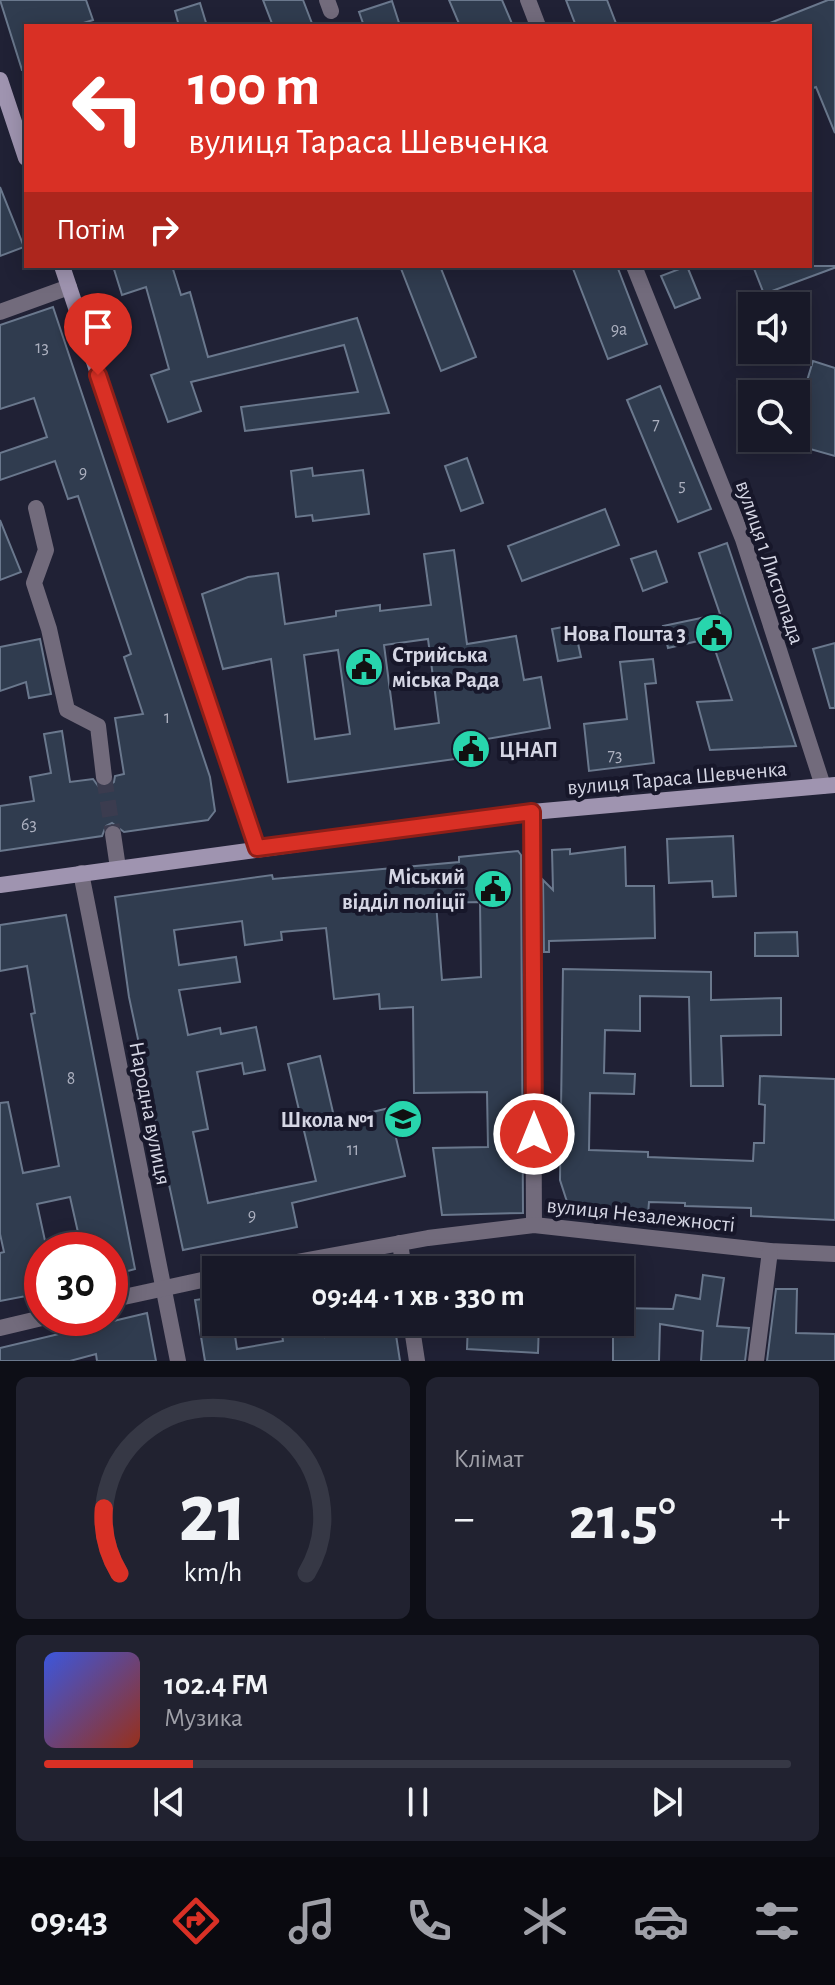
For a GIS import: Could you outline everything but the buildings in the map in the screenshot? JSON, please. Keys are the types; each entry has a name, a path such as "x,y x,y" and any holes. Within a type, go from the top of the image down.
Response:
{"main road":[{"path":"0,80 24,152"},
{"path":"63,268 257,848"},
{"name":"вулиця Тараса Шевченка","path":"0,885 532,812 829,786"}],"street":[{"path":"528,0 537,24"},
{"name":"вулиця 1 Листопада","path":"635,268 743,539 829,786"},
{"path":"0,312 69,287"},
{"path":"36,508 46,550 34,583 49,629 67,710 98,726 104,777"},
{"path":"532,812 534,1225"},
{"path":"113,834 118,868"},
{"name":"Народна вулиця","path":"81,873 178,1361"},
{"name":"вулиця Незалежності","path":"330,1256 534,1225 770,1251 835,1254"},
{"path":"400,1243 402,1256"},
{"path":"756,1361 770,1251"},
{"path":"128,1296 202,1280"},
{"path":"0,1328 24,1322"},
{"path":"413,1336 417,1361"}],"tunnel":[{"path":"104,777 113,834"}],"place":[{"name":"Нова Пошта 3","path":"714,633"},
{"name":"Стрийська міська Рада","path":"364,667"},
{"name":"ЦНАП","path":"471,749"},
{"name":"Міський відділ поліції","path":"493,889"},
{"name":"Школа №1","path":"403,1119"}],"route":[{"path":"98,375 257,848 532,812 534,1134"}]}
